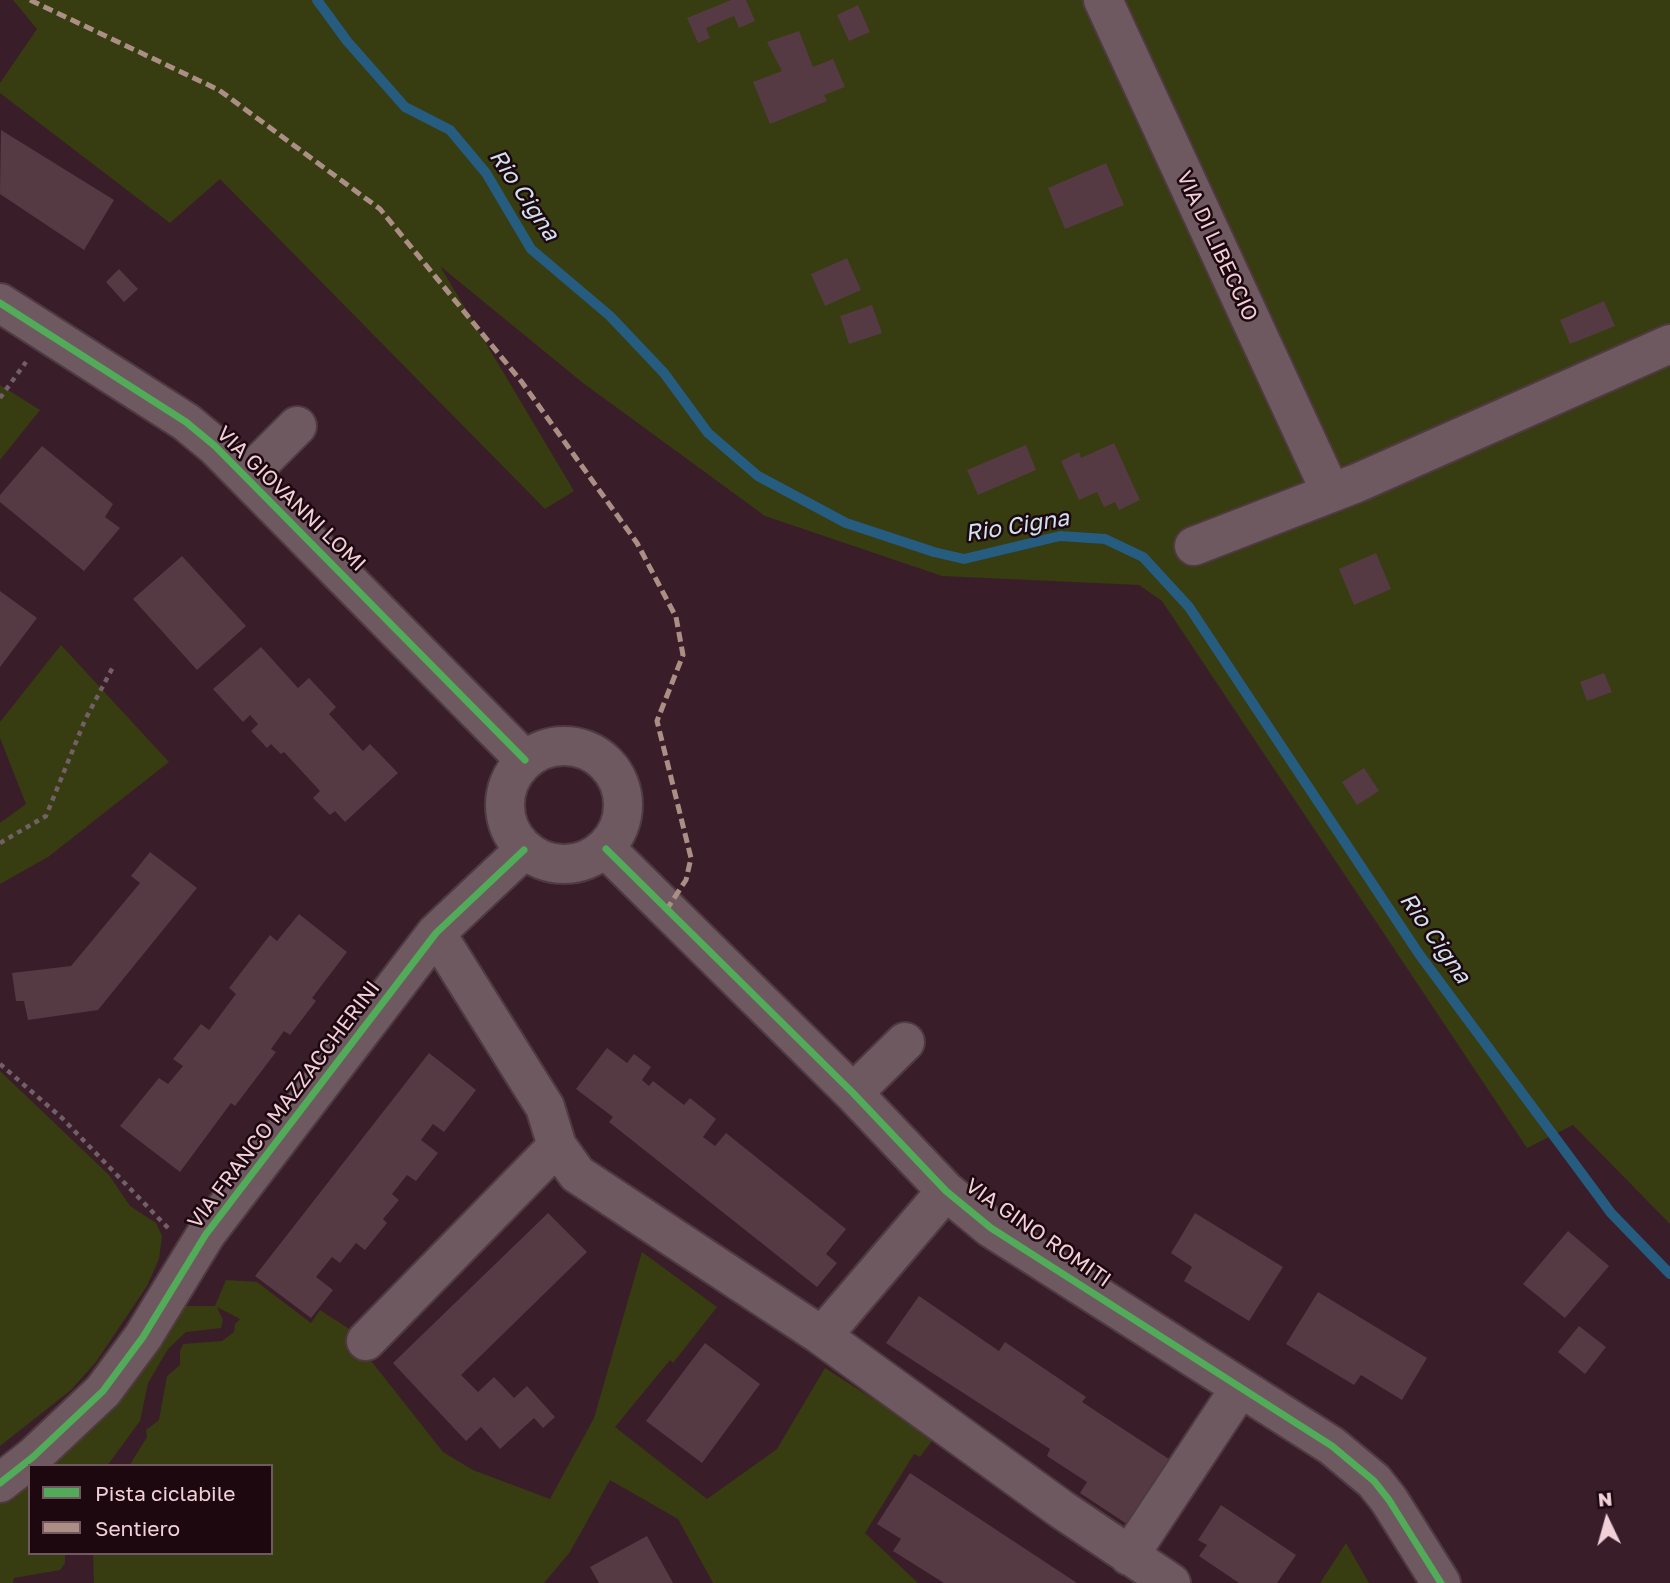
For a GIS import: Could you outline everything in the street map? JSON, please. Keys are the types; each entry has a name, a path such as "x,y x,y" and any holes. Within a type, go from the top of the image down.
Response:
{"street":[{"name":"VIA DI LIBECCIO","path":"1103,0 1331,493"},
{"name":"VIA GIOVANNI LOMI","path":"0,303 186,422 247,475 525,760"},
{"path":"1194,546 1331,493 1670,344"},
{"path":"247,475 297,426"},
{"path":"557,746 578,747 598,756 613,771 622,790 624,811 618,831 606,849 587,861 565,865 543,862 524,850 512,835 505,818 505,799 509,781 525,760 537,752 557,746"},
{"name":"VIA GINO ROMITI","path":"606,849 853,1093 946,1191 991,1228 1332,1446 1374,1481 1441,1583"},
{"name":"VIA FRANCO MAZZACCHERINI","path":"0,1483 33,1457 103,1391 144,1336 206,1234 436,933 524,850"},
{"path":"436,933 545,1107 557,1146 577,1174 822,1336 1154,1575 1240,1388"},
{"path":"853,1093 905,1042"},
{"path":"366,1341 557,1146"},
{"path":"822,1336 946,1191"}],"path":[{"path":"0,398 46,333"},
{"path":"0,843 46,816 85,720 114,665"},
{"path":"0,1064 62,1118 194,1255"}],"green space":[{"path":"13,0 1670,0 1670,1224 1573,1125 1527,1148 1162,601 1139,585 942,576 765,516 583,383 440,266 574,491 545,509 220,179 170,223 0,93 0,83 37,29"},
{"path":"0,385 40,410 0,460"},
{"path":"61,645 169,762 48,857 0,884 0,823 26,804 0,738 0,722"},
{"path":"0,1071 109,1175 130,1206 156,1223 162,1236 159,1259 147,1286 96,1362 71,1390 0,1446"},
{"path":"642,1252 717,1307 673,1363 670,1360 615,1427 707,1499 777,1449 825,1368 934,1438 920,1457 914,1454 865,1533 918,1583 713,1583 678,1519 610,1480 570,1552 544,1583 94,1583 93,1555 273,1555 273,1464 130,1464 147,1437 146,1430 159,1420 167,1376 180,1365 183,1344 222,1341 234,1332 235,1324 240,1319 217,1307 223,1320 221,1328 186,1332 168,1349 148,1383 140,1421 108,1464 48,1464 184,1306 215,1306 226,1280 257,1282 311,1323 320,1310 354,1332 372,1362 443,1452 473,1470 550,1499 594,1418"},
{"path":"28,1478 28,1555 65,1555 65,1563 60,1570 14,1578 13,1583 0,1583 0,1496"},
{"path":"1346,1543 1369,1583 1320,1583"}],"building":[{"path":"731,0 746,0 755,21 739,28 734,16 706,28 710,38 698,43 687,18"},
{"path":"858,5 870,32 849,41 837,15"},
{"path":"799,31 813,67 833,59 845,87 824,95 827,101 770,124 753,82 782,71 767,42"},
{"path":"1,130 114,200 84,250 0,194"},
{"path":"1106,163 1124,205 1065,229 1048,188"},
{"path":"847,258 861,290 825,306 811,274"},
{"path":"119,269 138,289 124,302 106,282"},
{"path":"1604,301 1615,326 1570,344 1560,320"},
{"path":"872,305 882,333 849,344 840,316"},
{"path":"1114,443 1140,500 1119,510 1115,502 1104,507 1097,492 1079,500 1061,461 1079,452 1081,458"},
{"path":"1026,445 1036,470 978,495 967,470"},
{"path":"42,446 113,504 105,517 120,528 84,571 0,502 0,495"},
{"path":"1376,553 1391,589 1354,605 1339,569"},
{"path":"182,556 246,626 197,670 133,599"},
{"path":"0,591 37,618 0,667"},
{"path":"261,647 298,688 309,678 336,707 329,714 363,751 370,744 398,773 345,822 335,811 330,815 313,798 320,791 284,752 281,754 271,744 267,748 251,731 258,724 250,715 243,722 213,689"},
{"path":"1604,673 1612,692 1587,701 1580,682"},
{"path":"1364,768 1379,791 1357,805 1342,782"},
{"path":"150,852 197,888 98,1010 28,1020 24,1001 16,1001 12,973 71,966 140,883 131,876"},
{"path":"299,914 347,952 312,998 316,1001 290,1035 284,1031 271,1049 276,1052 235,1106 231,1103 180,1172 120,1126 159,1078 168,1084 183,1066 173,1059 201,1024 209,1030 236,994 229,988 270,935 277,941"},
{"path":"607,1048 627,1063 634,1054 651,1067 642,1080 649,1086 653,1081 684,1105 690,1098 716,1119 703,1137 715,1146 726,1133 846,1229 826,1254 837,1263 817,1287 609,1122 613,1117 576,1089"},
{"path":"429,1053 476,1090 444,1132 433,1124 421,1140 438,1153 416,1181 407,1175 392,1194 399,1200 383,1219 387,1223 365,1250 356,1243 340,1263 332,1257 316,1277 333,1290 311,1318 255,1276"},
{"path":"548,1213 587,1252 461,1375 478,1392 494,1377 514,1398 527,1386 555,1417 543,1428 534,1418 500,1449 481,1427 466,1441 393,1363"},
{"path":"1195,1213 1283,1267 1249,1321 1184,1281 1192,1267 1171,1253"},
{"path":"1568,1231 1609,1266 1565,1318 1523,1284"},
{"path":"1318,1292 1427,1358 1402,1400 1361,1375 1354,1385 1286,1344"},
{"path":"919,1296 999,1351 1005,1342 1086,1397 1082,1402 1175,1463 1133,1528 1080,1493 1087,1482 1047,1456 1050,1449 886,1343"},
{"path":"1579,1326 1606,1347 1585,1374 1558,1352"},
{"path":"705,1343 760,1384 702,1463 646,1421"},
{"path":"910,1473 1077,1583 944,1583 893,1551 901,1539 877,1524"},
{"path":"1221,1505 1296,1555 1277,1583 1239,1583 1199,1556 1207,1545 1198,1540"},
{"path":"647,1536 673,1583 599,1583 590,1567"}],"waterway":[{"name":"Rio Cigna","path":"317,0 347,41 405,107 450,130 486,173 531,249 610,316 664,373 708,433 758,476 846,523 964,559 1060,536 1105,539 1143,557 1189,607 1419,954 1611,1213 1670,1274"}],"marked path":[{"path":"30,0 219,90 380,209 521,381 637,543 676,617 683,655 657,721 691,858 686,880 667,909"}],"cycle path":[{"path":"0,303 186,422 215,446 525,760"},
{"path":"606,849 853,1093 946,1191 991,1228 1332,1446 1374,1481 1389,1500 1441,1583"},
{"path":"0,1483 33,1457 103,1391 143,1337 206,1234 436,933 524,850"}]}
